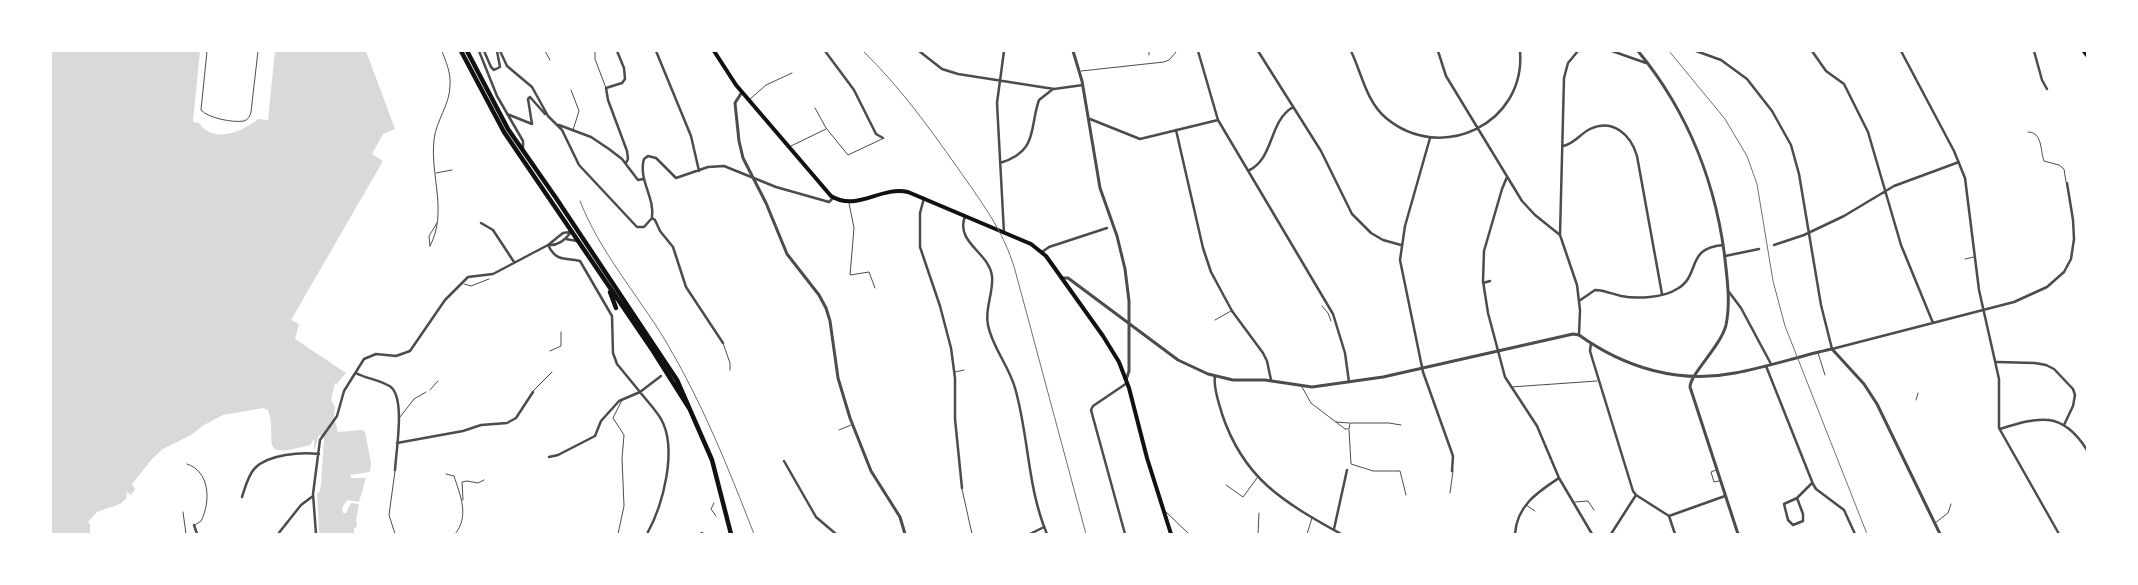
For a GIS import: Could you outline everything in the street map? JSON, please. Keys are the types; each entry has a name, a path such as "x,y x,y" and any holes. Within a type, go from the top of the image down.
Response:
{"highway":[{"path":"461,51 494,116 693,413"},
{"path":"467,51 495,108 666,362 693,413 712,460 732,534"},
{"path":"2084,51 2087,55"},
{"path":"551,193 556,209"},
{"path":"571,232 589,246"},
{"path":"610,288 616,308"},
{"path":"659,369 669,376"}],"main road":[{"path":"714,51 748,100 825,191 834,198 849,202 894,191 908,192 1031,244 1042,252 1109,344 1126,381 1171,534"}],"street":[{"path":"479,51 488,77 523,141 523,151"},
{"path":"484,51 494,70 500,67 499,51"},
{"path":"499,51 511,70 532,87 548,116"},
{"path":"617,51 624,68 625,79 622,83 606,88 608,100 627,151 628,159 626,163"},
{"path":"656,51 691,136 699,171"},
{"path":"825,51 847,79 876,134 883,138"},
{"path":"919,51 946,71 1054,89 1083,85"},
{"path":"1004,51 998,81 997,115 1004,233"},
{"path":"1073,51 1080,71 1090,118 1100,188 1124,266 1130,301 1129,374 1126,381 1093,406 1091,410 1125,534"},
{"path":"1198,51 1218,120 1328,304 1345,352 1349,382"},
{"path":"1258,51 1324,156 1349,209 1358,222 1383,240 1401,245"},
{"path":"1351,51 1368,94 1380,112 1403,129 1430,138 1452,138 1477,128 1498,114 1513,94 1519,72 1520,51"},
{"path":"1438,51 1446,76 1527,208 1560,235"},
{"path":"1578,51 1571,57 1565,73 1560,235 1575,280 1579,300 1579,335"},
{"path":"1612,51 1640,63 1648,63"},
{"path":"1638,51 1669,94 1700,156 1715,201 1724,245 1728,291 1726,322 1722,336 1710,356 1693,376 1690,384 1691,394 1738,534"},
{"path":"1696,51 1721,60 1747,79 1779,122 1797,164 1821,305 1832,349 1864,384 1877,404 1940,534"},
{"path":"1812,51 1826,71 1844,84 1858,110 1876,154 1905,256 1932,323"},
{"path":"1901,51 1959,162 1966,184 1983,309 1999,379 2000,429 2060,534"},
{"path":"2034,51 2042,80 2047,89"},
{"path":"1000,163 1014,157 1026,146 1034,131 1039,100 1054,89"},
{"path":"742,92 735,103 739,141 745,161 787,254 819,294 826,308 830,321 838,378 852,425 871,472 900,517 905,534"},
{"path":"506,113 532,124 528,99 530,97 557,124 567,138 579,164 634,225 644,227 652,218"},
{"path":"1248,171 1264,157 1280,119 1293,107"},
{"path":"1090,118 1140,139 1218,120"},
{"path":"557,124 594,139 626,163 636,178 643,179"},
{"path":"1564,146 1588,130 1600,126 1615,128 1630,138 1638,156 1662,294"},
{"path":"1176,130 1202,248 1215,282 1232,311 1263,352 1267,361 1270,380"},
{"path":"1430,138 1401,245 1400,260 1403,282 1423,369 1453,456 1452,471"},
{"path":"722,342 686,287 673,247 652,218 651,203 643,179 642,164 644,159 648,156 656,158 676,178 724,166 755,180 815,199 829,202 834,198"},
{"path":"1774,245 1809,233 1854,211 1885,190 1959,162"},
{"path":"1507,177 1485,243 1483,283 1498,351 1511,387 1540,431 1560,478 1592,534"},
{"path":"1061,278 1068,278 1129,322 1174,358 1215,376 1238,381 1270,380 1302,386 1349,382 1423,369 1565,334 1579,335 1642,369 1664,374 1693,376 1733,374 1932,323 2032,295 2052,283 2067,268 2071,259 2074,239 2067,183"},
{"path":"924,198 920,213 920,247 946,327 954,372 955,419 962,488"},
{"path":"965,216 963,224 965,237 991,272 992,292 988,325 1015,386 1024,422 1028,464 1047,534"},
{"path":"481,223 493,230 514,262"},
{"path":"1042,252 1049,247 1107,228"},
{"path":"548,245 553,245 566,239 571,232"},
{"path":"316,534 313,496 321,436 335,419 344,391 364,359 378,353 399,356 412,350 443,304 470,276 489,275 548,245 563,233 571,232"},
{"path":"566,239 577,241"},
{"path":"548,245 556,256 567,261 580,261 603,297 614,320 615,358 661,419 668,445 664,486 660,504 647,534"},
{"path":"1579,300 1595,290 1629,297 1662,294 1676,290 1684,284 1696,258 1704,250 1724,245"},
{"path":"1725,256 1760,249"},
{"path":"1483,283 1490,281"},
{"path":"1728,291 1741,308 1771,364"},
{"path":"1591,342 1590,351 1636,495 1669,516 1675,534"},
{"path":"1996,362 2011,361 2046,365 2058,373 2075,395 2073,406 2064,425"},
{"path":"1766,366 1812,483 1816,489 1844,510 1855,534"},
{"path":"356,373 391,388 399,418 395,470"},
{"path":"549,457 558,455 595,436 601,421 622,399 640,392 661,376"},
{"path":"1215,376 1216,391 1231,437 1243,459 1258,477 1280,497 1341,534"},
{"path":"397,443 463,431 480,425 510,422 516,418 533,392"},
{"path":"2000,429 2032,419 2050,419 2064,425 2087,450"},
{"path":"242,497 253,471 262,463 282,456 319,454"},
{"path":"784,461 816,516 836,534"},
{"path":"1334,530 1347,470"},
{"path":"1515,534 1519,515 1525,505 1536,493 1560,478"},
{"path":"1797,498 1803,514 1803,521 1792,525 1788,520 1784,506 1786,502 1797,498 1812,483"},
{"path":"1611,534 1636,495"},
{"path":"278,534 301,505 313,496"},
{"path":"1669,516 1725,496"},
{"path":"194,525 197,534"},
{"path":"1030,534 1044,527"}],"lane":[{"path":"207,51 200,110 212,118 243,121 249,118 252,112 258,51"},
{"path":"437,222 429,236 430,246 437,227 439,209 434,139 447,105 450,87 449,71 442,51"},
{"path":"545,51 550,60"},
{"path":"595,51 595,59 606,88"},
{"path":"1080,71 1164,62 1169,60 1177,51"},
{"path":"748,100 766,85 792,73"},
{"path":"571,90 579,109 573,131"},
{"path":"815,108 826,128 846,154 850,155 883,138"},
{"path":"788,148 826,128"},
{"path":"2028,132 2038,137 2044,161 2059,165 2064,169 2067,183"},
{"path":"435,173 452,170"},
{"path":"849,202 854,228 850,275 869,272 875,288"},
{"path":"1965,259 1975,256"},
{"path":"463,283 471,286 489,279"},
{"path":"1322,306 1328,312 1331,321"},
{"path":"1215,320 1232,311"},
{"path":"550,351 561,346 561,332"},
{"path":"722,342 730,363 730,370"},
{"path":"1818,352 1825,375"},
{"path":"954,372 964,370"},
{"path":"533,392 552,372"},
{"path":"430,390 438,381"},
{"path":"1511,387 1599,381"},
{"path":"1302,386 1310,401 1341,427 1349,429"},
{"path":"399,418 414,399 426,392"},
{"path":"1916,400 1918,393"},
{"path":"618,534 624,506 624,435 614,418 622,399"},
{"path":"1335,422 1401,425"},
{"path":"1350,423 1351,464 1374,471 1400,471 1406,495"},
{"path":"839,430 852,425"},
{"path":"187,464 197,468 203,476 207,496 203,519 194,525"},
{"path":"1716,469 1711,472 1714,482 1720,481"},
{"path":"394,534 389,516 395,470"},
{"path":"1450,493 1452,471"},
{"path":"446,474 454,476 462,500"},
{"path":"1226,484 1244,497 1258,477"},
{"path":"455,534 461,523 462,482 465,480 478,483 484,480"},
{"path":"962,488 972,534"},
{"path":"240,502 242,497"},
{"path":"1575,502 1588,501 1594,510"},
{"path":"714,503 712,509 716,516"},
{"path":"1935,523 1948,513 1950,504"},
{"path":"1525,505 1535,511"},
{"path":"1163,511 1171,515 1189,534"},
{"path":"184,512 186,534"},
{"path":"1258,534 1260,513"},
{"path":"1307,534 1312,517"}],"shaded area":[{"path":"51,51 200,51 193,122 199,123 212,133 228,134 252,124 258,119 268,120 275,51 366,51 395,129 383,134 372,154 383,161 291,320 299,324 295,339 346,373 337,384 335,383 331,400 335,407 334,417 338,432 362,430 365,432 371,463 370,472 350,475 351,478 366,478 359,502 347,500 342,508 343,513 346,513 351,503 359,504 356,520 357,527 354,528 354,534 320,534 317,493 319,493 321,485 324,438 319,435 314,451 314,439 310,445 293,449 275,449 272,445 271,421 268,410 263,408 223,415 204,425 191,435 163,449 152,459 132,484 135,489 131,495 127,492 126,499 120,504 97,512 88,522 90,524 90,534 51,534"}],"tram line":[{"path":"863,51 924,122 983,204 1005,242 1015,270 1086,534"}],"railway":[{"path":"1669,51 1725,119 1747,156 1757,184 1773,281 1785,326 1867,534"},
{"path":"580,201 588,220 608,255 665,340 691,387 703,411 754,534"}]}
